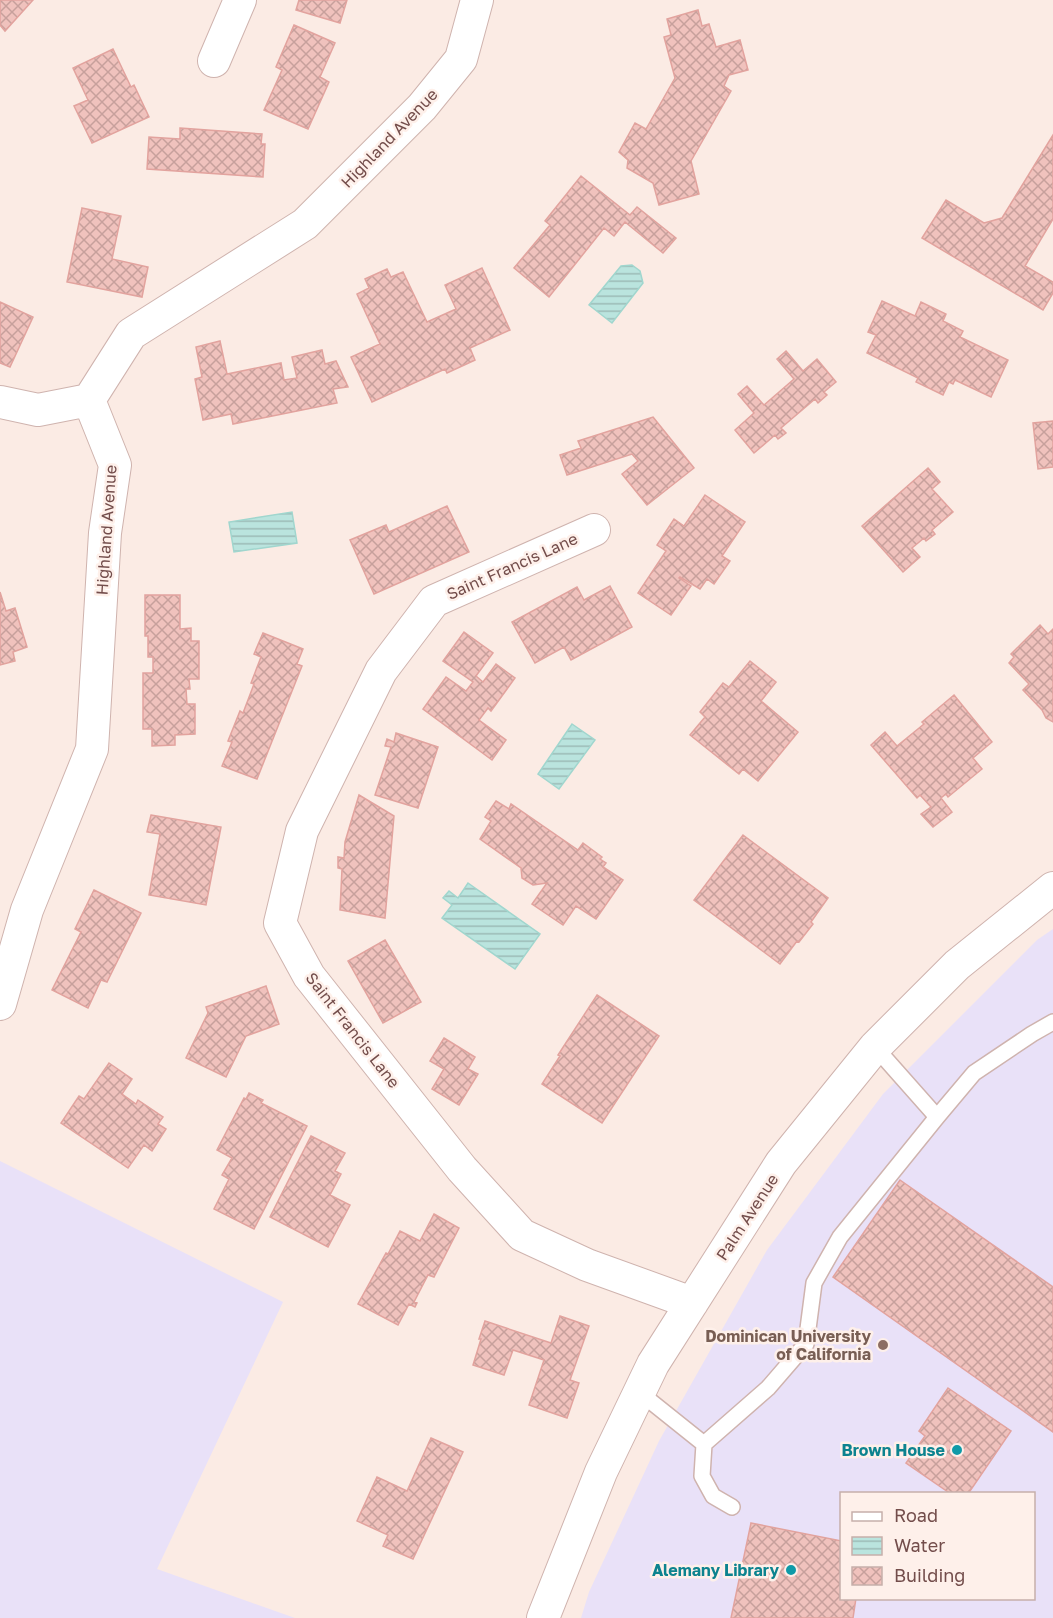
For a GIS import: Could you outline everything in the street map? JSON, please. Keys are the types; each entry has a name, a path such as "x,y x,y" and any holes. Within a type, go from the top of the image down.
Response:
{"street":[{"path":"214,61 240,0"},
{"name":"Highland Avenue","path":"0,1004 27,910 92,749 105,533 115,465 89,400 131,334 305,224 422,107 461,59 477,0"},
{"path":"0,402 38,410 89,400"},
{"name":"Saint Francis Lane","path":"594,530 434,600 381,671 302,831 280,923 309,976 462,1168 522,1235 587,1264 692,1303"},
{"name":"Palm Avenue","path":"543,1618 601,1472 653,1364 781,1163 875,1047 957,965 1053,888"}],"lane":[{"path":"732,1507 713,1496 702,1476 704,1444 768,1388 806,1344 814,1283 840,1237 974,1073 1053,1022"},
{"path":"875,1047 937,1117"},
{"path":"639,1392 704,1444"}],"shaded area":[{"name":"Dominican University of California","path":"1053,929 1053,1618 581,1618 589,1592 659,1441 767,1250 883,1094 1037,940"},
{"path":"0,1161 283,1302 157,1569 295,1618 0,1618"}],"water":[{"path":"632,265 640,271 643,283 612,323 589,305 621,266"},
{"path":"292,512 297,543 234,552 229,522"},
{"path":"572,724 595,740 559,789 538,774"},
{"path":"468,883 540,934 515,969 442,918 452,905 443,898 449,891 458,898"}],"building":[{"path":"0,0 33,0 5,31 0,25"},
{"path":"299,0 347,0 340,23 296,10"},
{"path":"698,10 702,26 709,24 716,47 740,40 748,70 729,75 724,86 731,91 691,161 699,194 659,205 653,183 627,168 628,160 619,152 635,123 646,129 675,78 664,37 671,35 667,19"},
{"path":"294,25 335,43 320,77 329,82 308,129 264,110 282,70 276,67"},
{"path":"113,49 131,87 134,85 149,117 92,143 74,106 88,100 73,68"},
{"path":"180,128 262,134 261,144 265,144 263,177 147,169 149,137 180,139"},
{"path":"1053,135 1053,219 1025,266 1053,282 1053,293 1043,310 922,238 946,200 984,223 1002,218"},
{"path":"581,176 630,215 637,207 676,238 663,253 625,222 614,236 604,228 549,297 514,268 550,225 545,221"},
{"path":"82,208 121,216 112,259 148,267 142,297 67,282"},
{"path":"482,268 510,330 470,348 475,360 447,373 445,369 372,402 351,357 380,344 357,294 369,288 365,279 387,269 391,277 403,272 427,322 456,309 445,285"},
{"path":"882,301 915,316 921,302 946,314 943,321 963,331 960,337 1008,360 991,397 955,380 953,384 949,382 943,395 916,382 918,378 867,353 876,335 868,332"},
{"path":"0,302 33,317 10,367 0,363"},
{"path":"220,341 227,374 281,363 284,380 297,378 292,357 322,350 325,364 336,361 348,387 333,389 337,403 233,424 231,414 203,420 195,379 202,377 196,347"},
{"path":"786,351 803,371 817,359 836,382 824,392 827,395 818,403 815,399 781,428 786,433 778,439 775,435 754,453 735,430 754,413 738,394 747,386 764,405 794,379 777,359"},
{"path":"653,417 694,468 647,505 622,474 638,461 632,454 567,475 560,455 581,448 578,441"},
{"path":"1053,421 1053,467 1038,469 1033,423"},
{"path":"928,468 940,482 932,489 953,512 932,530 935,534 926,541 924,538 912,548 920,557 903,572 862,526"},
{"path":"705,495 745,522 722,556 730,561 714,584 707,579 700,589 679,578 691,586 671,615 638,593 666,551 657,545 674,519 684,526"},
{"path":"447,506 469,552 374,594 350,540 386,525 389,532"},
{"path":"610,586 632,627 571,660 564,647 535,663 512,622 577,587 584,600"},
{"path":"0,592 6,611 15,608 27,647 13,652 15,661 0,665"},
{"path":"145,595 180,595 180,629 191,628 191,641 199,641 199,679 189,679 190,689 186,689 187,704 195,704 195,734 175,735 175,745 152,746 152,729 143,729 143,673 153,673 153,657 148,657 148,636 145,636"},
{"path":"1040,625 1048,634 1053,629 1053,722 1046,718 1042,710 1023,690 1029,684 1009,663 1014,657 1011,654"},
{"path":"464,632 493,653 476,676 483,682 496,664 515,678 491,711 488,708 479,720 506,740 492,760 423,709 446,677 466,691 473,682 443,661"},
{"path":"263,633 303,649 297,664 302,666 257,779 222,766 232,742 228,741 240,711 243,713 254,684 251,683 261,657 254,654"},
{"path":"750,661 776,682 761,701 798,732 758,781 743,769 739,774 690,735 705,717 700,712 723,683 729,687"},
{"path":"954,695 992,742 973,758 982,769 948,797 946,794 941,798 952,812 933,827 921,814 931,807 920,795 917,798 871,745 885,732 897,746"},
{"path":"396,733 438,747 418,808 375,795 391,747 385,746 387,739 394,742"},
{"path":"359,795 394,816 385,918 340,910 342,869 338,868 338,857 344,858 345,842"},
{"path":"496,801 509,809 511,804 578,850 583,843 602,857 600,859 606,863 603,867 623,880 596,919 576,906 563,925 532,904 547,883 533,885 522,878 521,868 480,839 491,821 485,817"},
{"path":"151,815 221,827 206,905 149,895 160,834 147,832"},
{"path":"743,835 828,898 811,922 813,924 780,964 694,900"},
{"path":"94,890 141,913 107,982 101,980 88,1008 52,990 81,932 75,929"},
{"path":"385,940 421,1002 383,1023 348,961"},
{"path":"266,986 279,1024 246,1036 226,1077 186,1058 208,1013 206,1007"},
{"path":"597,995 659,1036 602,1123 542,1084"},
{"path":"444,1038 475,1057 468,1069 478,1074 459,1105 432,1089 444,1069 430,1061"},
{"path":"109,1063 132,1079 122,1094 136,1104 138,1100 163,1117 158,1124 166,1129 152,1151 144,1145 128,1168 61,1123 79,1096 84,1099"},
{"path":"249,1093 263,1100 261,1103 307,1126 254,1229 214,1209 229,1179 222,1175 232,1158 217,1150 244,1098 246,1099"},
{"path":"311,1136 345,1153 335,1171 341,1174 330,1195 350,1205 328,1247 270,1217"},
{"path":"900,1180 1053,1287 1053,1432 833,1277"},
{"path":"434,1214 459,1228 434,1277 428,1275 414,1302 417,1303 415,1307 409,1304 398,1325 358,1304 400,1231 420,1241"},
{"path":"560,1316 589,1326 570,1380 579,1383 567,1418 529,1405 544,1360 513,1350 504,1375 473,1365 485,1321 551,1343"},
{"name":"Brown House","path":"948,1388 1011,1431 969,1492 948,1492 906,1463 925,1436 919,1431"},
{"path":"431,1438 463,1452 413,1559 383,1546 388,1535 357,1521 377,1477 407,1491"},
{"name":"Alemany Library","path":"751,1523 840,1541 840,1600 856,1600 853,1618 731,1618"}],"place":[{"name":"Dominican University of California","path":"883,1345"},
{"name":"Brown House","path":"957,1450"},
{"name":"Alemany Library","path":"791,1570"}]}
